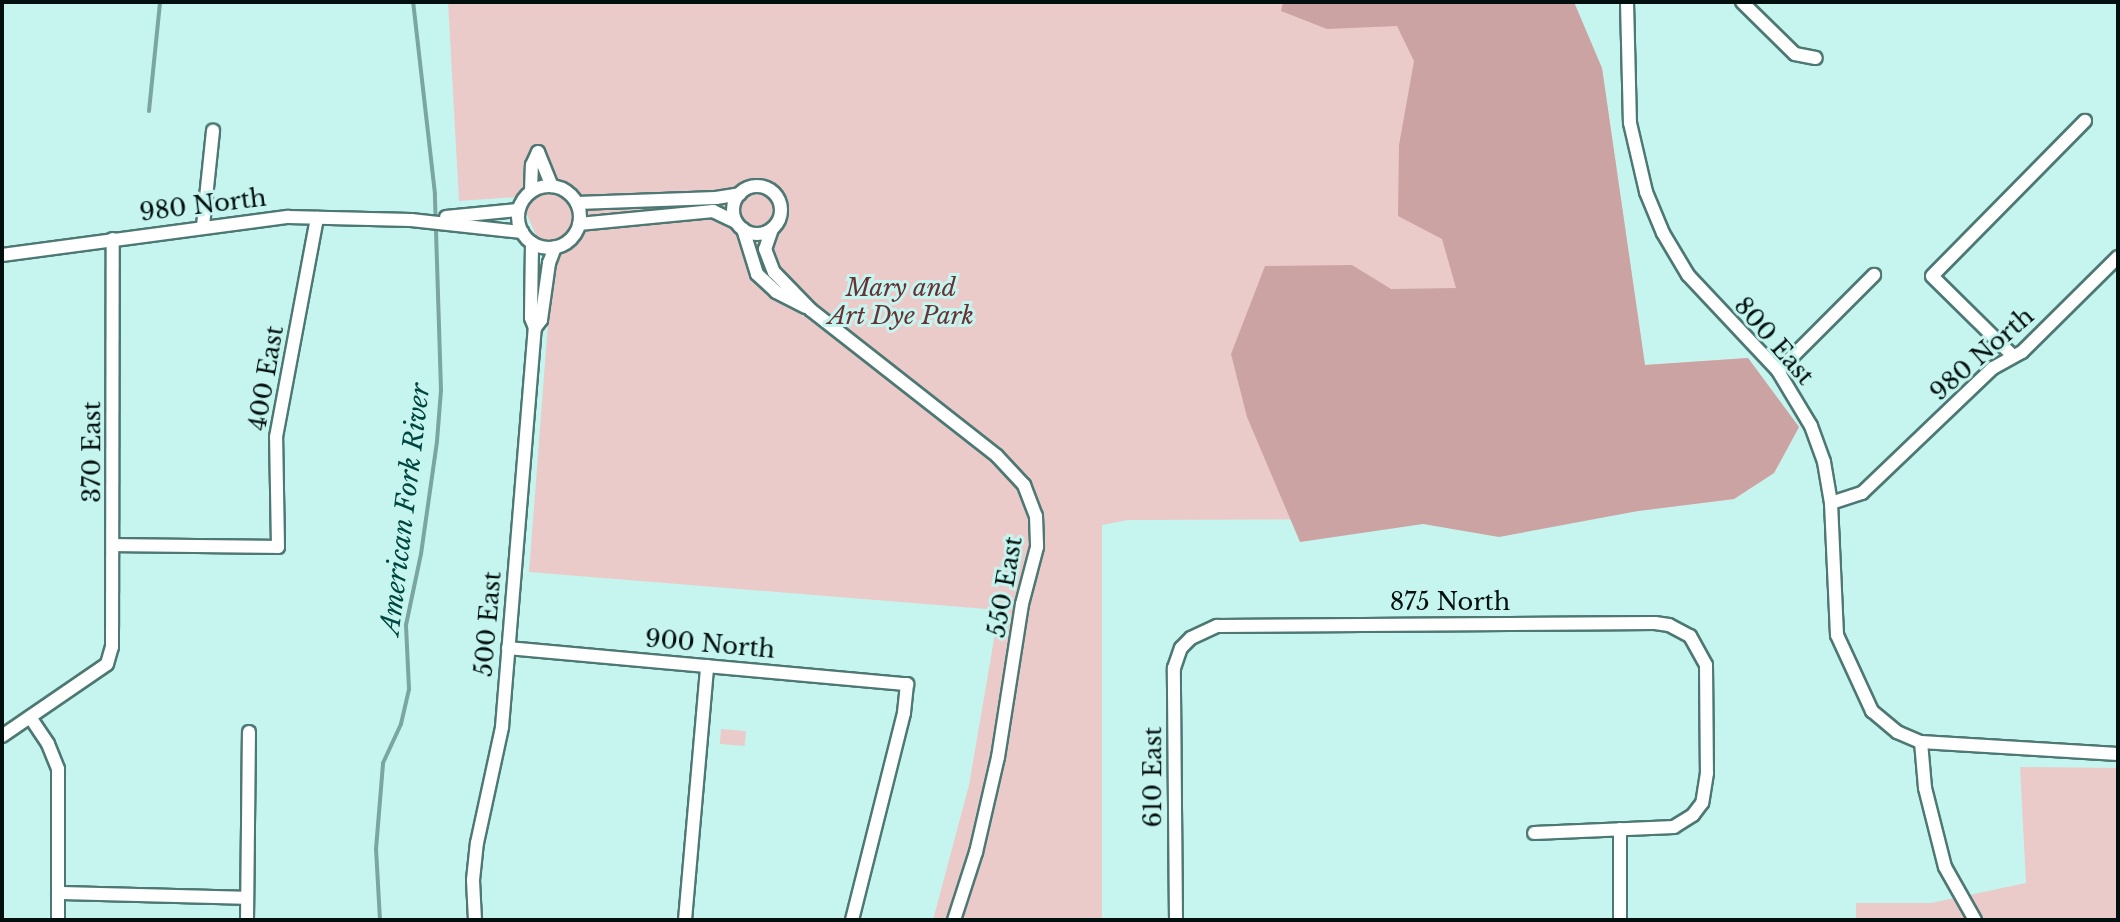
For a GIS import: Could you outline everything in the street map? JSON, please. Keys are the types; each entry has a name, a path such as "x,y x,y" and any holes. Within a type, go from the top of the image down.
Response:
{"street":[{"name":"800 East","path":"1627,2 1630,123 1637,160 1656,220 1693,282 1778,371 1816,437 1831,503 1837,635 1872,711 1897,732 1921,742"},
{"path":"1742,2 1795,54 1816,58"},
{"path":"2012,355 1932,276 2085,121"},
{"path":"203,226 213,131"},
{"path":"531,191 552,186 562,189 577,203 579,224 570,239 555,247 532,243 522,232 518,210 531,191 532,165 538,152 552,186"},
{"path":"577,203 716,198 740,194 756,186 777,197 780,213 772,229 759,234 713,211 579,224"},
{"path":"739,226 734,204 740,194"},
{"name":"980 North","path":"458,221 518,210"},
{"name":"400 East","path":"114,545 278,547 279,416 317,218"},
{"name":"980 North","path":"2,255 263,219 458,221 522,232"},
{"name":"550 East","path":"739,226 751,261 762,280 811,310 997,456 1024,485 1036,516 1037,547 1022,604 998,757 976,852 954,920"},
{"name":"550 East","path":"772,229 765,249 768,264 811,310"},
{"name":"370 East","path":"30,717 107,664 112,647 113,239"},
{"name":"500 East","path":"475,920 473,880 477,843 502,727 535,328 531,318 532,243"},
{"name":"500 East","path":"535,328 541,320 549,263 555,247"},
{"name":"980 North","path":"1831,503 1862,493 1993,368 2022,352 2118,257"},
{"path":"1778,371 1874,275"},
{"name":"875 North","path":"1191,638 1217,626 1655,623 1681,630 1701,652 1706,665 1707,773 1702,803 1693,815 1674,827 1620,829"},
{"name":"610 East","path":"1176,920 1174,668 1181,648 1191,638"},
{"name":"900 North","path":"508,648 907,684 904,713 852,920"},
{"path":"685,920 707,666"},
{"path":"2,736 30,717 58,769 58,920"},
{"path":"247,920 249,732"},
{"path":"1975,920 1949,878 1925,788 1921,742 2118,754"},
{"path":"1534,833 1620,829 1620,920"},
{"path":"58,893 247,898"}],"green space":[{"name":"Mary and Art Dye Park","path":"448,2 1553,2 1602,68 1645,365 1748,358 1799,427 1774,473 1734,499 1638,511 1401,519 1128,520 1102,525 1102,920 933,920 969,785 999,610 529,572 552,271 519,197 459,201"},
{"path":"721,729 746,731 745,746 720,744"},
{"path":"2020,767 2118,768 2118,920 1856,920 1856,903 1931,903 2026,883"}],"shaded area":[{"path":"1283,2 1574,2 1602,68 1645,365 1748,358 1799,427 1774,473 1734,499 1638,511 1499,537 1423,524 1300,542 1247,417 1231,354 1265,266 1352,265 1391,289 1456,288 1442,239 1398,216 1399,145 1414,61 1397,26 1327,29 1281,11"}],"waterway":[{"path":"149,111 160,2"},
{"name":"American Fork River","path":"380,920 376,849 383,763 401,724 409,689 406,625 421,554 441,390 435,194 413,2"}]}
